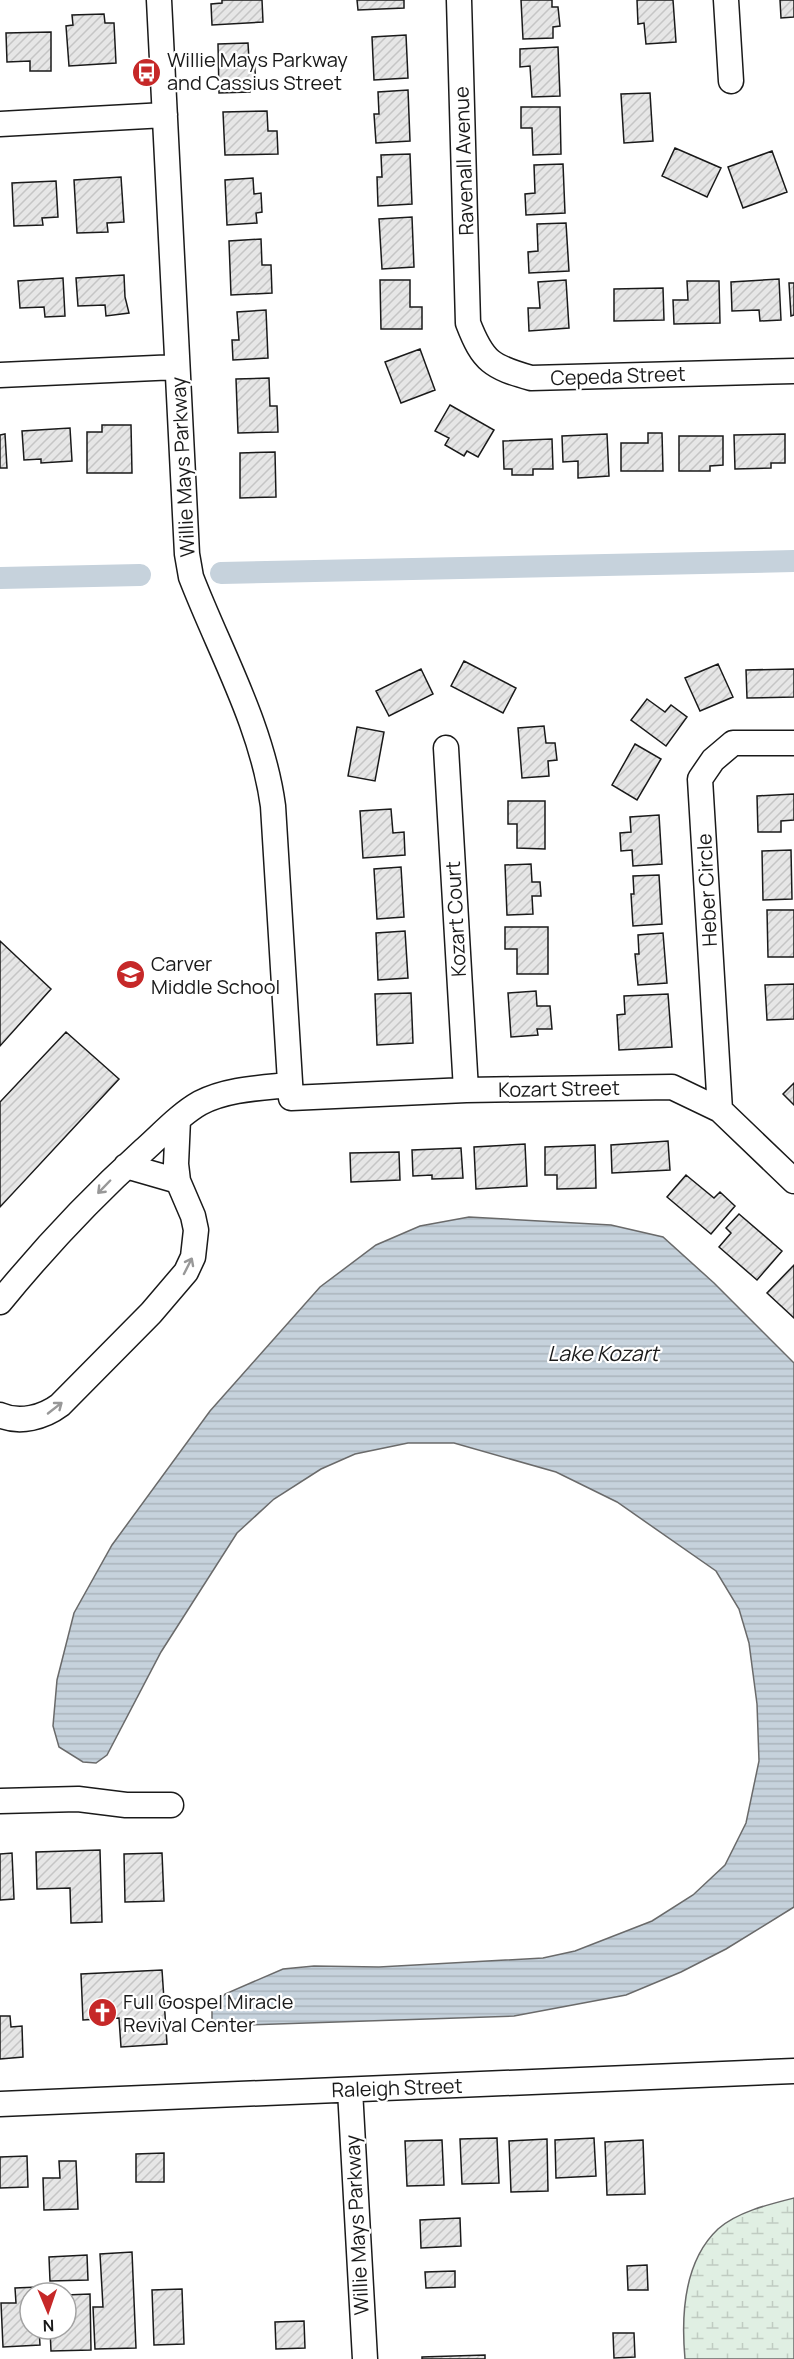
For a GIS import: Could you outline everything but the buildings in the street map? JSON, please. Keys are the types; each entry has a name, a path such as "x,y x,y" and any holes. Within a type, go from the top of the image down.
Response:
{"street":[{"name":"Willie Mays Parkway","path":"159,0 184,523 191,577 259,740 268,773 273,806 290,1092"},
{"name":"Ravenall Avenue","path":"459,0 468,323"},
{"path":"726,0 731,81"},
{"path":"0,124 165,116"},
{"name":"Cepeda Street","path":"468,323 477,346 499,369 531,378 794,371"},
{"path":"0,375 177,367"},
{"name":"Heber Circle","path":"720,1110 700,778 713,760 733,743 794,743"},
{"name":"Kozart Court","path":"446,748 466,1090"},
{"name":"Kozart Street","path":"0,1302 60,1233 126,1166 178,1119 201,1103 229,1093 672,1087 720,1110 794,1181"},
{"path":"0,1415 6,1418 23,1419 46,1415 60,1405 151,1313 186,1272 193,1257 196,1230 194,1216 178,1181 176,1164 178,1119"},
{"path":"126,1166 178,1181"},
{"path":"0,1801 78,1799 126,1805 171,1805"},
{"name":"Raleigh Street","path":"0,2104 794,2071"},
{"name":"Willie Mays Parkway","path":"350,2090 364,2359"}],"green space":[{"path":"794,2198 794,2359 685,2359 684,2325 687,2290 698,2257 707,2242 718,2229 735,2218 754,2209"}],"water":[{"name":"Lake Kozart","path":"469,1217 611,1225 663,1237 714,1283 794,1363 794,1907 726,1949 681,1972 626,1995 514,2016 220,2026 212,2021 212,2011 225,1994 283,1969 314,1966 379,1967 543,1958 575,1951 652,1921 693,1895 725,1865 746,1823 759,1761 757,1704 749,1643 739,1609 716,1571 617,1502 556,1472 454,1443 408,1443 355,1454 321,1469 274,1499 237,1533 161,1652 107,1755 96,1763 83,1762 59,1747 53,1726 57,1680 74,1613 112,1545 210,1411 320,1287 376,1245 420,1226"}],"waterway":[{"path":"221,573 794,561"},
{"path":"0,578 140,575"}],"place":[{"name":"Willie Mays Parkway and Cassius Street","path":"146,72"},
{"name":"Carver Middle School","path":"130,975"},
{"name":"Full Gospel Miracle Revival Center","path":"102,2013"}]}
